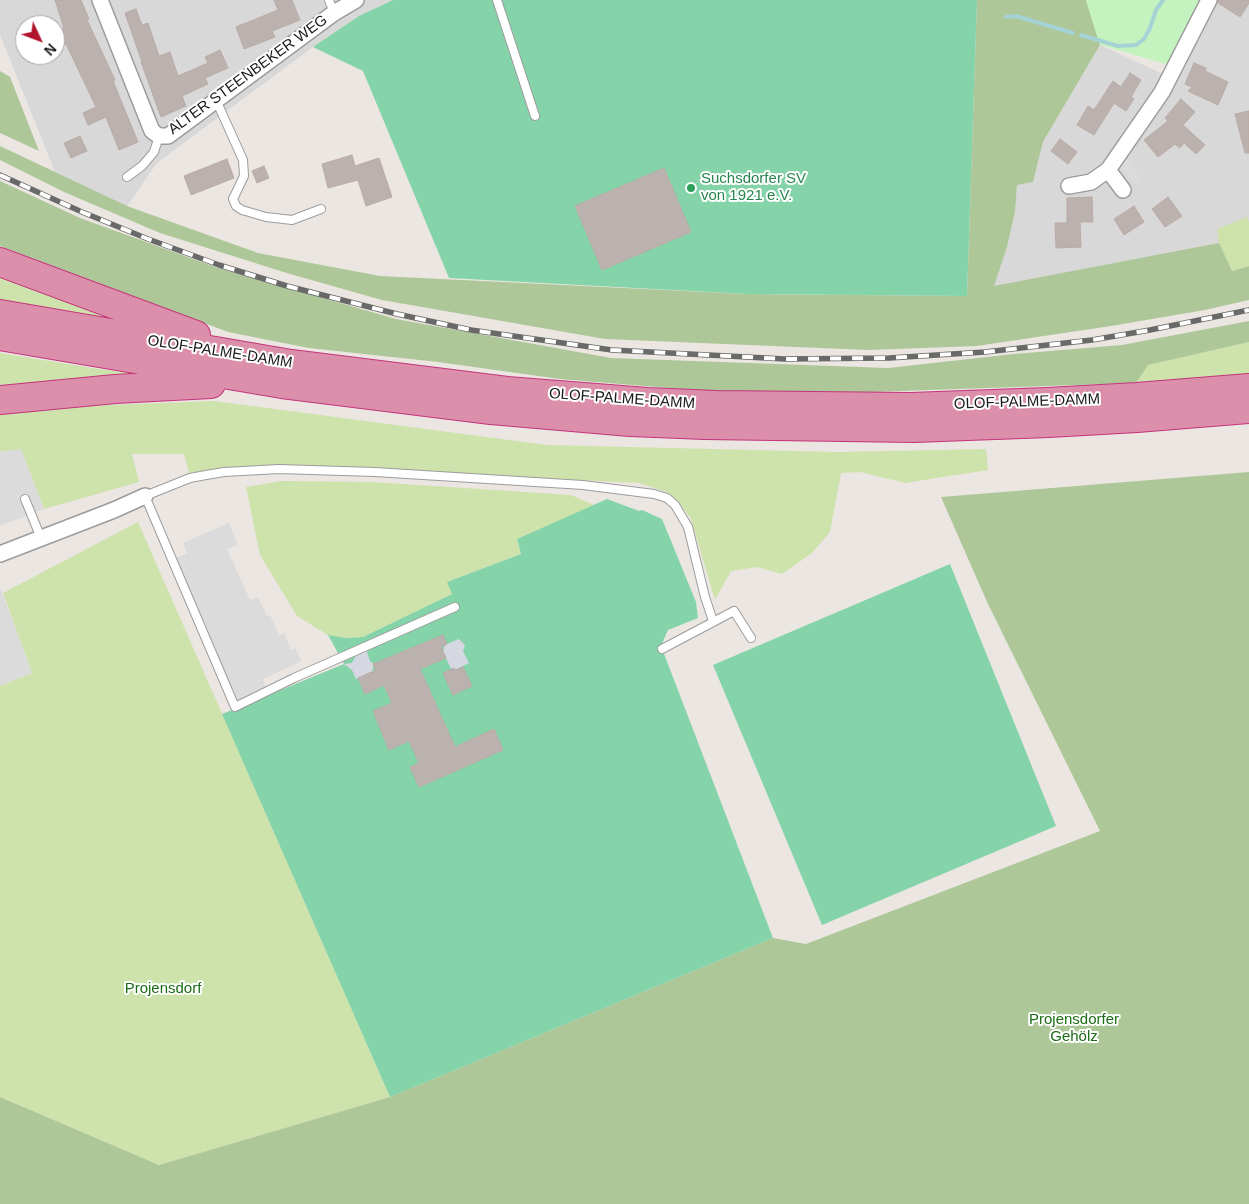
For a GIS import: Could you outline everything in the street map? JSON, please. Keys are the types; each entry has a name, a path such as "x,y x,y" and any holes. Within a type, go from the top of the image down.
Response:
{"highway":[{"path":"0,262 187,332 286,374"},
{"name":"OLOF-PALME-DAMM","path":"0,314 286,374 491,410 620,421 705,425 923,427 1127,419 1249,409"},
{"name":"OLOF-PALME-DAMM","path":"0,336 286,374 647,402 716,405 911,407 1137,397 1249,388"},
{"path":"0,400 115,389 194,384 286,374"}],"street":[{"path":"100,0 152,131 159,136"},
{"name":"ALTER STEENBEKER WEG","path":"159,136 168,136 216,100 332,6 356,0"},
{"path":"1069,186 1091,182 1108,170 1162,92 1209,0"},
{"path":"1108,170 1123,190"},
{"path":"0,554 145,496"}],"lane":[{"path":"497,0 535,116"},
{"path":"216,100 243,160 244,176 233,199 236,206 242,210 266,217 292,220 321,209"},
{"name":"ALTER STEENBEKER WEG","path":"128,177 142,166 154,152 159,136"},
{"path":"455,607 294,678 235,707 145,496 190,478 224,472 279,469 375,472 582,485 654,494 667,498 675,505 688,527 705,596 714,621"},
{"path":"25,499 41,538"},
{"path":"662,649 734,611 751,638"}],"shaded area":[{"path":"0,0 393,0 359,16 313,47 157,163 123,212 57,177 0,35"},
{"path":"1209,0 1249,0 1249,266 993,286 1007,247 1015,212 1017,185 1033,182 1043,142 1100,45 1170,77"},
{"path":"1127,159 1143,180 1136,186 1119,165"},
{"path":"21,449 44,509 0,526 0,452"},
{"path":"229,523 238,545 227,549 250,600 258,597 267,616 270,615 279,635 284,633 291,650 295,648 302,661 263,679 268,694 229,709 234,707 172,560 187,553 183,543"},
{"path":"0,587 32,673 0,686"},
{"path":"459,639 465,645 463,651 469,663 455,670 454,668 451,669 443,651 445,645"},
{"path":"366,649 370,661 374,664 372,672 356,679 352,670 344,664 352,663 357,653"}],"green space":[{"name":"Suchsdorfer SV von 1921 e.V.","path":"393,0 977,0 967,296 747,294 449,278 363,71 313,47 359,16"},
{"path":"977,0 1086,0 1100,45 1043,142 1033,182 1017,185 1015,212 1007,247 994,286 1219,243 1232,271 1249,266 1249,300 1205,310 1111,326 977,346 868,350 605,339 382,300 290,274 160,233 64,192 0,160 0,146 127,206 258,253 380,276 747,294 967,296"},
{"path":"1086,0 1202,0 1169,65 1100,45"},
{"path":"0,71 10,77 39,151 0,133"},
{"path":"0,181 80,218 218,268 396,319 611,358 888,368 1014,354 1122,345 1249,321 1249,342 1148,365 1136,383 812,394 705,391 560,379 438,362 309,348 228,332 0,246"},
{"path":"1247,217 1249,222 1249,266 1232,271 1219,243 1217,229"},
{"path":"0,273 146,329 0,301"},
{"path":"1249,342 1249,374 1136,383 1147,365"},
{"path":"0,353 98,369 172,378 0,392"},
{"path":"214,401 547,445 837,452 986,449 988,470 905,483 860,472 841,473 830,532 812,553 782,574 757,567 731,571 715,600 691,519 678,501 667,492 639,483 279,465 189,473 184,454 132,454 139,482 44,509 21,449 0,452 0,411 30,408"},
{"name":"Projensdorfer Gehölz","path":"1249,472 1249,1204 0,1204 0,1097 159,1165 390,1097 773,938 806,944 1100,831 988,604 941,497"},
{"path":"281,481 372,482 571,495 594,505 517,539 521,554 447,582 452,594 363,637 347,638 328,635 297,616 260,555 246,487"},
{"path":"607,499 639,511 642,510 662,519 696,602 698,618 668,630 661,646 773,938 390,1097 222,714 344,664 328,635 347,638 363,637 452,594 447,582 521,554 517,539"},
{"name":"Projensdorf","path":"138,522 390,1097 159,1165 0,1097 0,686 32,673 3,593"},
{"path":"950,564 1056,826 822,925 713,665"}],"building":[{"path":"55,0 81,0 89,19 87,20 115,80 113,81 138,142 119,150 106,117 88,125 83,113 96,107 65,44 65,15 60,15"},
{"path":"274,0 292,0 300,20 272,31 275,37 244,49 236,27 278,10"},
{"path":"1218,0 1249,0 1249,3 1240,17 1218,3"},
{"path":"136,9 142,25 148,23 159,56 170,52 178,76 208,63 205,57 220,50 228,68 205,78 208,84 182,96 186,106 161,117 125,13"},
{"path":"1194,63 1206,68 1205,71 1228,82 1218,105 1188,91 1192,87 1185,84"},
{"path":"1130,73 1141,80 1131,97 1134,99 1126,111 1114,103 1094,135 1077,125 1088,106 1094,110 1113,81 1121,87"},
{"path":"1181,99 1195,112 1183,125 1205,145 1196,154 1184,143 1180,148 1175,144 1158,157 1144,140 1168,121 1165,118"},
{"path":"1249,111 1249,153 1245,153 1235,114"},
{"path":"80,136 87,151 71,158 64,143"},
{"path":"1060,139 1077,152 1068,164 1051,151"},
{"path":"352,155 355,166 379,158 392,197 366,206 358,180 328,188 322,164"},
{"path":"227,159 234,178 191,195 184,176"},
{"path":"264,166 269,178 257,183 252,171"},
{"path":"664,168 691,232 602,270 575,206"},
{"path":"1092,197 1093,222 1080,222 1081,247 1056,248 1055,223 1067,223 1067,198"},
{"path":"1168,197 1182,216 1165,227 1152,209"},
{"path":"1134,206 1144,222 1124,235 1114,219"},
{"path":"443,635 447,644 441,647 446,658 420,669 455,747 494,729 503,750 419,787 410,767 419,763 409,741 389,750 373,711 392,703 384,685 365,694 358,678 376,670 373,664"},
{"path":"463,667 472,686 453,695 443,673 454,668 455,670"}],"waterway":[{"path":"1081,35 1118,46 1136,45 1144,39 1156,10 1163,0"},
{"path":"1006,17 1016,16 1073,33"}],"railway":[{"path":"0,175 148,239 219,265 287,286 397,314 471,330 612,350 785,359 889,358 985,352 1092,340 1249,310"}],"place":[{"name":"Suchsdorfer SV von 1921 e.V.","path":"691,188"}]}
